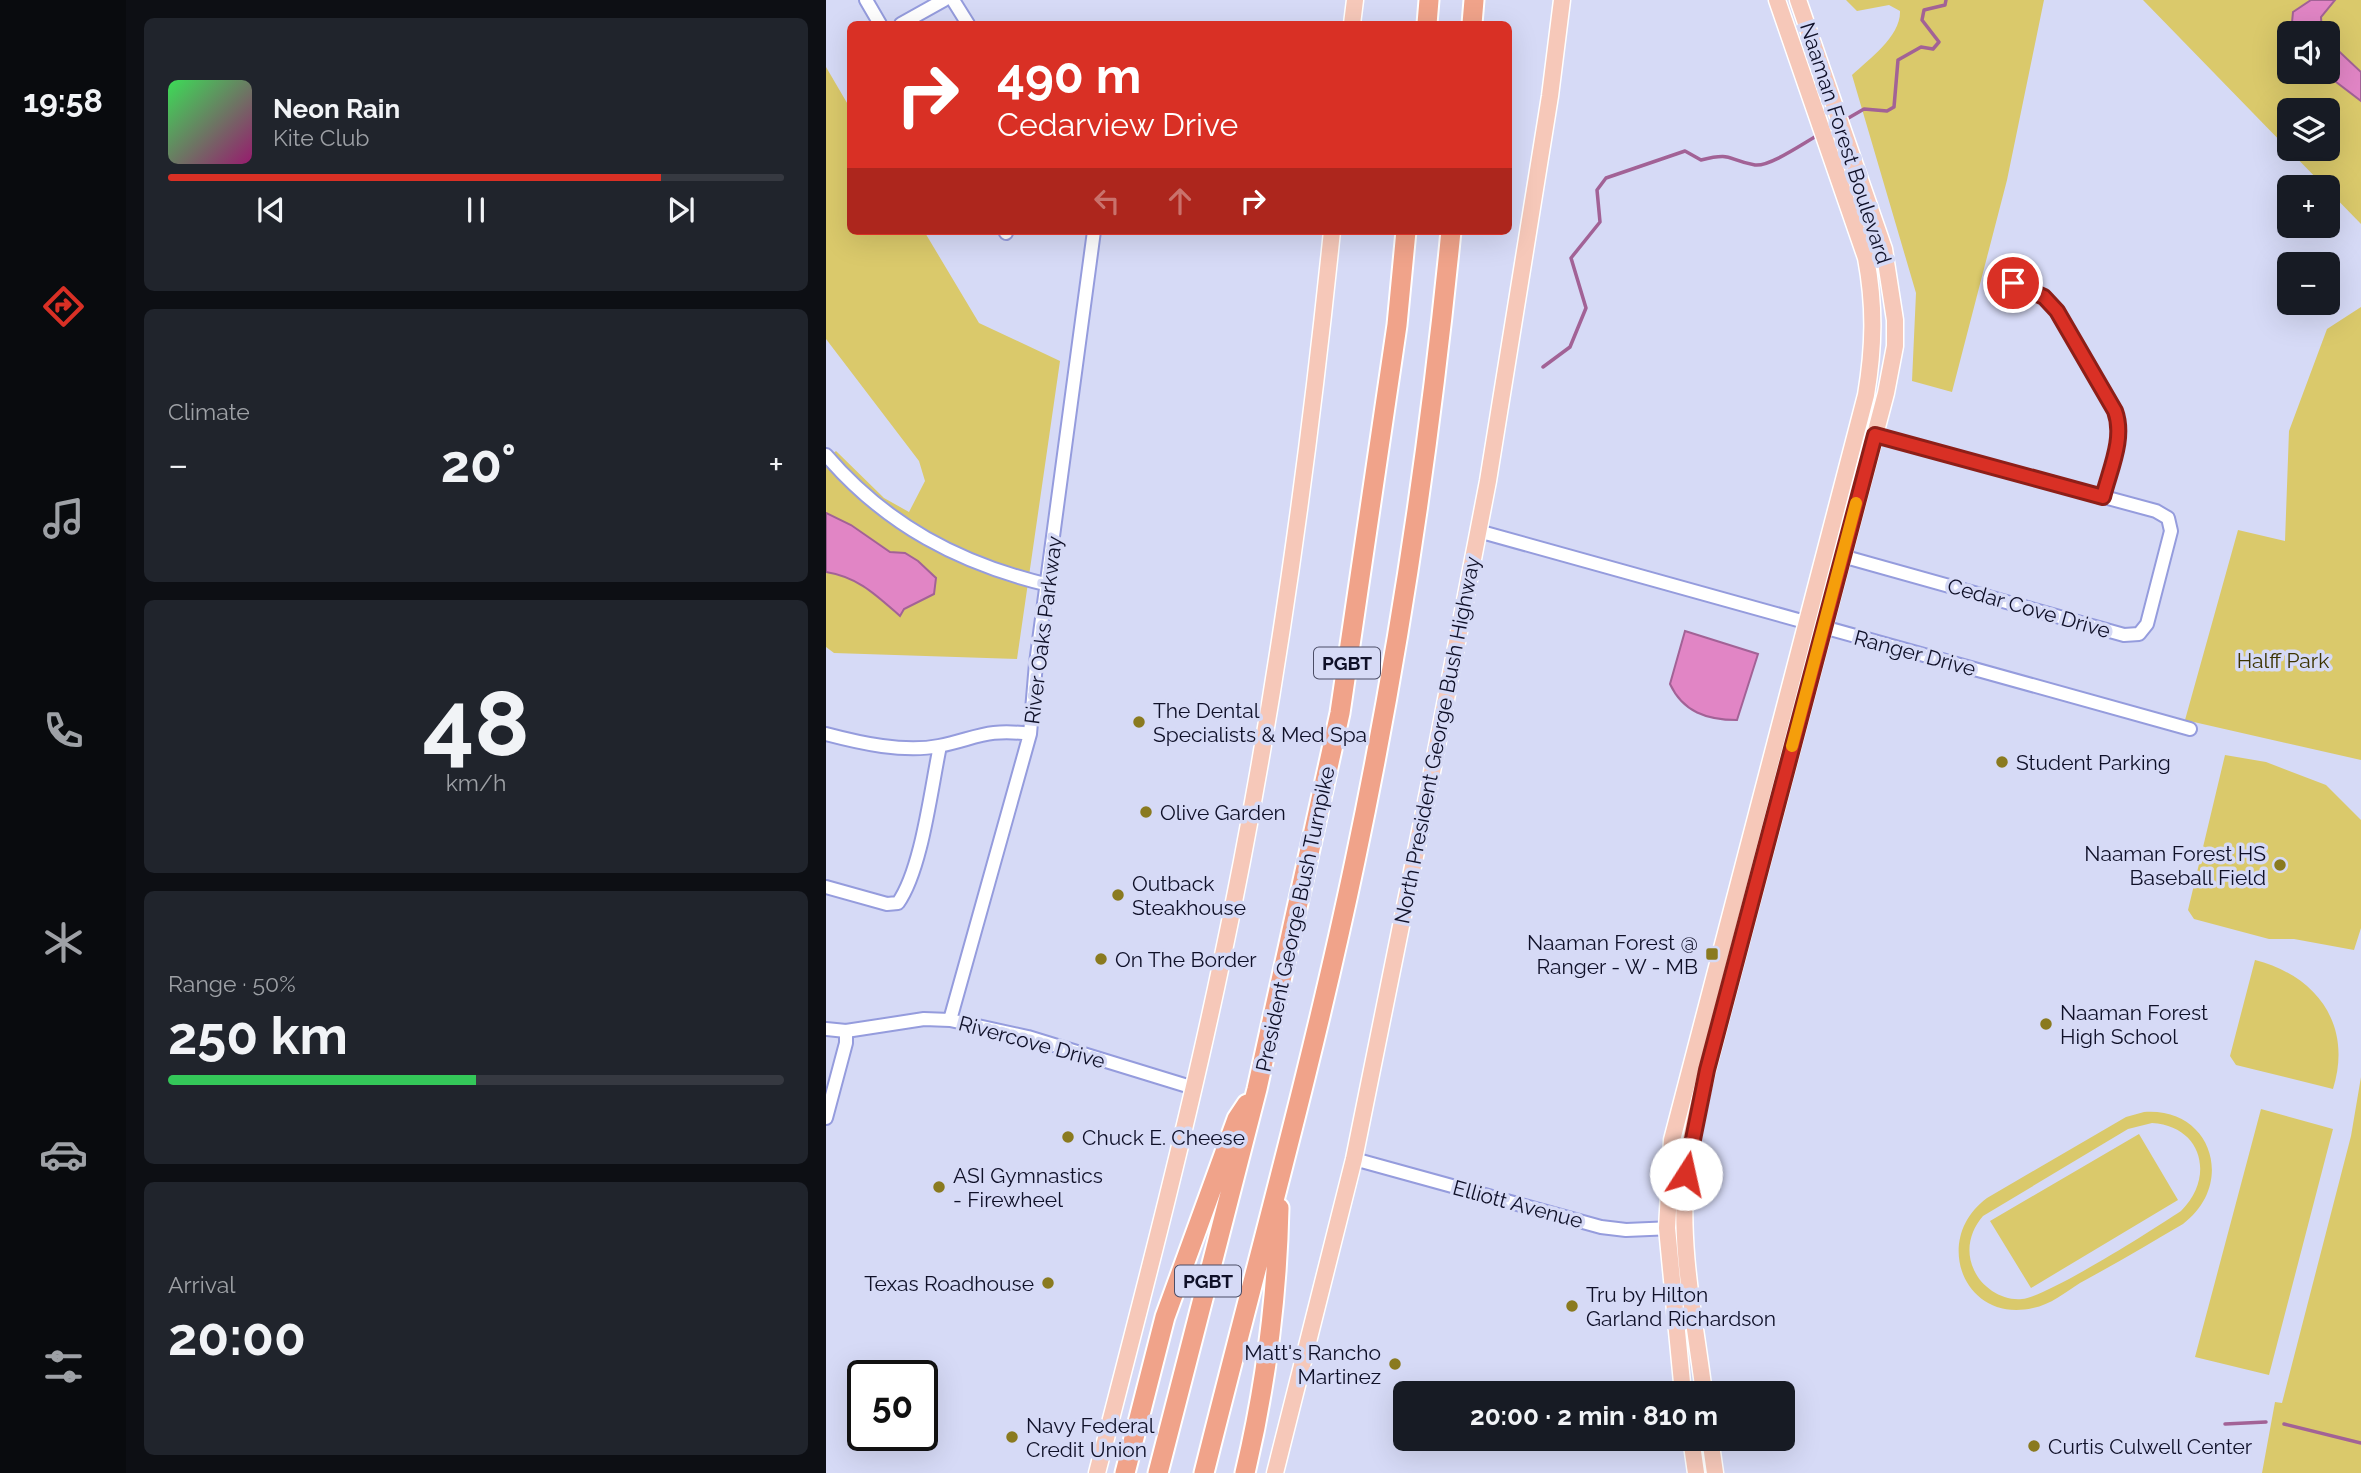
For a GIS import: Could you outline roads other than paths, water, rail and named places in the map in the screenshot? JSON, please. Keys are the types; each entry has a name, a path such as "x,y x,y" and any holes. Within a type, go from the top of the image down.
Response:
{"highway":[{"path":"1427,21 1429,0"},
{"path":"1472,21 1474,0"},
{"name":"President George Bush Turnpike","path":"1158,1473 1257,1089 1340,713 1397,326 1406,235"},
{"name":"President George Bush Turnpike","path":"1204,1473 1347,899 1386,702 1427,441 1451,235"},
{"path":"1125,1473 1143,1391 1172,1293 1237,1119 1257,1089"},
{"path":"1245,1473 1269,1357 1277,1279 1280,1171"}],"main road":[{"path":"1352,21 1355,0"},
{"path":"1550,0 1551,31 1546,82 1550,96"},
{"name":"North President George Bush Highway","path":"1275,1473 1354,1159 1478,531 1550,96 1562,0"},
{"path":"1550,96 1557,88 1572,0"},
{"name":"Naaman Forest Boulevard","path":"1681,1381 1667,1228 1672,1140 1856,430 1873,354 1872,292 1866,258 1843,184 1777,0"},
{"name":"Naaman Forest Boulevard","path":"1703,1381 1684,1227 1686,1174 1708,1067 1875,435 1895,346 1894,308 1885,252 1798,0"},
{"path":"1097,1473 1194,1088 1232,911 1288,593 1332,235"},
{"path":"1866,258 1885,252"},
{"path":"1691,1060 1708,1067"},
{"path":"1693,1451 1696,1473"},
{"path":"1712,1451 1715,1473"}],"street":[{"path":"866,0 878,21"},
{"path":"906,21 944,0"},
{"path":"953,0 966,21"},
{"name":"River Oaks Parkway","path":"950,1020 1030,734 1093,235"},
{"path":"1856,430 2103,497 2119,436 2120,425 2115,411 2057,311 2044,297 2013,283"},
{"path":"826,455 881,510 921,537 994,571 1048,585"},
{"name":"Cedar Cove Drive","path":"1842,556 2124,635 2139,634 2147,624 2171,531 2168,518 2156,511 2103,497"},
{"name":"Ranger Drive","path":"1478,531 1804,624 2190,729"},
{"path":"826,734 905,747 940,746 1002,730 1030,734"},
{"path":"826,887 887,904 898,903 905,893 918,848 940,746"},
{"name":"Rivercove Drive","path":"826,1029 846,1031 924,1019 950,1020 1028,1037 1194,1088"},
{"path":"826,1118 846,1042 846,1031"},
{"name":"Elliott Avenue","path":"1354,1159 1601,1227 1626,1230 1684,1227"}],"waterway":[{"path":"1845,120 1864,109 1887,111 1894,107 1898,60 1921,47 1933,49 1939,42 1922,20 1924,10 1945,5 1946,0"},
{"path":"1543,367 1570,347 1586,308 1571,258 1600,222 1597,190 1606,178 1685,151 1701,160 1725,157 1761,165 1820,134"},
{"path":"2225,1424 2266,1422"},
{"path":"2284,1424 2361,1443"}],"place":[{"name":"The Dental Specialists & Med Spa","path":"1139,722"},
{"name":"Student Parking","path":"2002,762"},
{"name":"Olive Garden","path":"1146,812"},
{"name":"Naaman Forest HS Baseball Field","path":"2280,865"},
{"name":"Outback Steakhouse","path":"1118,895"},
{"name":"Naaman Forest @ Ranger - W - MB","path":"1712,954"},
{"name":"On The Border","path":"1101,959"},
{"name":"Naaman Forest High School","path":"2046,1024"},
{"name":"Chuck E. Cheese","path":"1068,1137"},
{"name":"ASI Gymnastics - Firewheel","path":"939,1187"},
{"name":"Texas Roadhouse","path":"1048,1283"},
{"name":"Tru by Hilton Garland Richardson","path":"1572,1306"},
{"name":"Matt's Rancho Martinez","path":"1395,1364"},
{"name":"Navy Federal Credit Union","path":"1012,1437"},
{"name":"Curtis Culwell Center","path":"2034,1446"}],"park label":[{"name":"Halff Park","path":"2283,660"}]}
